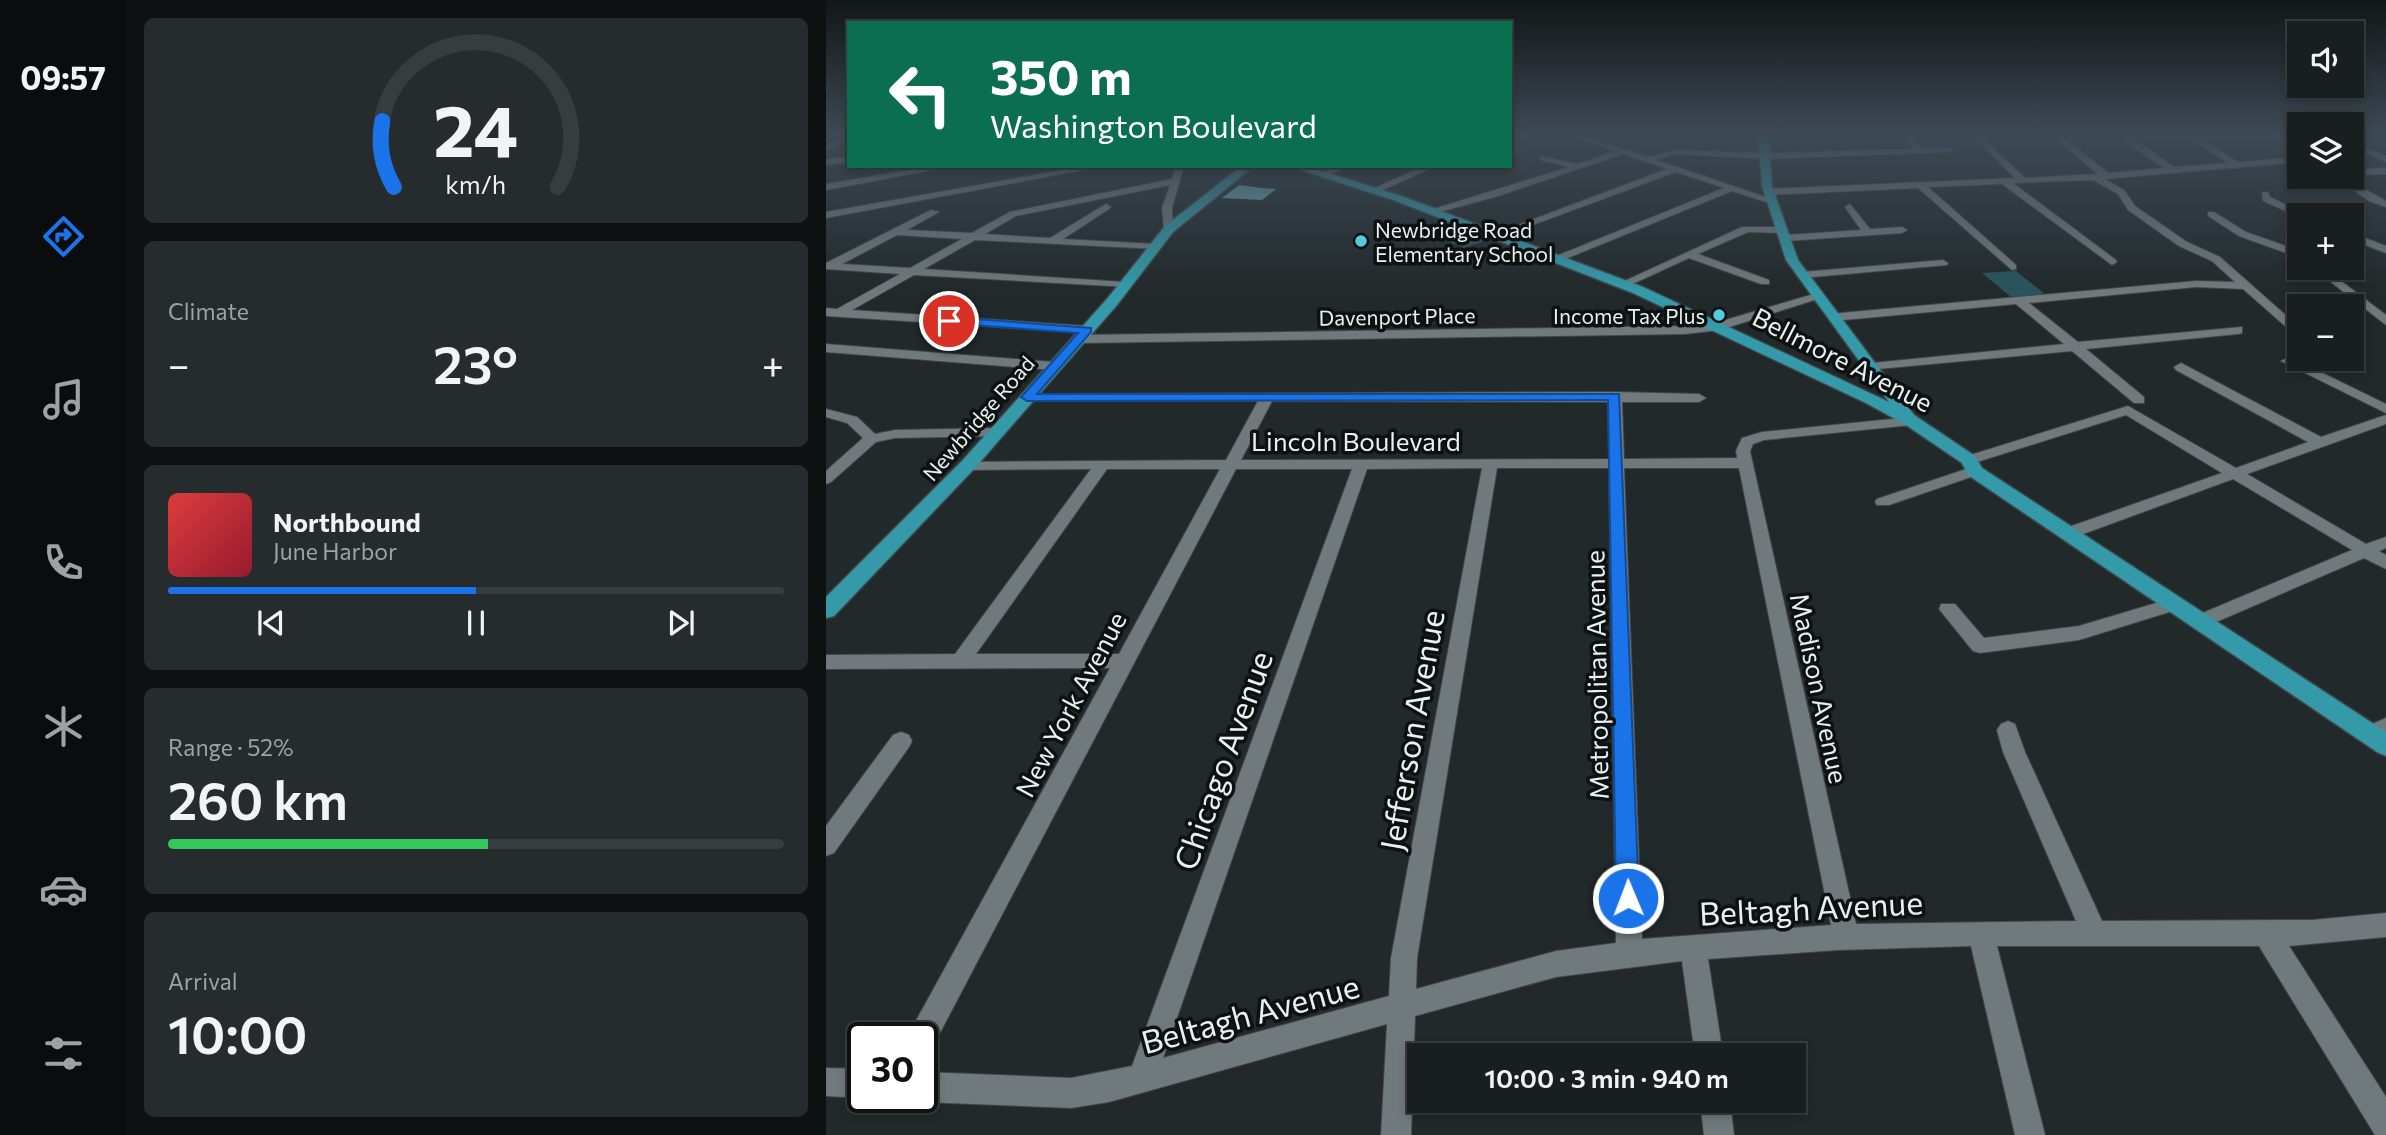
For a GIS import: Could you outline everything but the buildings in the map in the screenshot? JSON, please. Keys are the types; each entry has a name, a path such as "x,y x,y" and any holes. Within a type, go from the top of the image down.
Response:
{"main road":[{"name":"Newbridge Road","path":"826,610 968,465 1083,335 1169,229 1224,186"},
{"name":"Bellmore Avenue","path":"1364,186 1624,284 1872,399 1912,421 1972,466 2200,622 2381,735"},
{"path":"1770,186 1792,260 1912,421"}],"street":[{"path":"826,215 989,186"},
{"path":"833,313 1020,211 1149,186"},
{"path":"1169,229 1167,208 1173,186"},
{"path":"1373,191 1385,186"},
{"path":"1491,186 1505,191"},
{"path":"1432,211 1520,186"},
{"path":"1496,235 1629,186"},
{"path":"1725,186 1771,196 1907,186"},
{"path":"1921,186 2012,267"},
{"path":"2011,186 2112,262"},
{"path":"2113,186 2121,192 2131,208 2183,244 2216,259 2287,323"},
{"path":"1558,259 1731,188"},
{"path":"2357,189 2372,199 2386,201"},
{"path":"2265,194 2266,199 2287,208"},
{"path":"1052,241 1106,206"},
{"path":"1850,207 1867,232"},
{"path":"827,266 934,212"},
{"path":"2211,214 2220,222 2254,240 2287,251"},
{"path":"1624,284 1746,229 1784,234 1902,230"},
{"path":"896,232 1155,247"},
{"path":"2364,241 2386,250"},
{"path":"1690,255 1765,282"},
{"path":"1802,275 1943,263"},
{"path":"827,266 1125,285"},
{"path":"2333,280 2386,321"},
{"path":"1833,317 2196,284 2246,286"},
{"name":"Davenport Place","path":"833,313 1083,335 1671,331 1716,327 1817,296"},
{"path":"2019,300 2075,346 2134,405 2235,473 2386,563"},
{"path":"1872,367 2238,330"},
{"path":"826,348 1054,366"},
{"path":"2181,367 2320,443"},
{"path":"2308,371 2386,409"},
{"name":"Metropolitan Avenue","path":"1615,396 1629,952"},
{"path":"1027,397 1699,398"},
{"name":"New York Avenue","path":"931,1022 1267,397"},
{"path":"1883,502 2134,405"},
{"path":"826,413 852,418 859,422 872,439"},
{"path":"2069,533 2386,419"},
{"path":"1744,457 1747,441 1762,436 1912,421"},
{"path":"826,479 872,439 895,434 997,432"},
{"name":"Lincoln Boulevard","path":"968,465 1617,463 1744,457"},
{"name":"Madison Avenue","path":"1744,457 1846,937"},
{"name":"Jefferson Avenue","path":"1396,1135 1404,958 1486,481 1492,463"},
{"name":"Chicago Avenue","path":"1142,1077 1360,464"},
{"path":"960,662 1102,465"},
{"path":"2200,622 2386,542"},
{"path":"1948,609 1980,646 2079,633 2173,604"},
{"path":"826,662 1126,661"},
{"path":"2008,730 2014,752 2095,934"},
{"path":"826,845 901,741"},
{"name":"Beltagh Avenue","path":"938,1088 1072,1093 1109,1087 1556,964 1629,952 1846,937 2312,933 2386,925"},
{"path":"2266,933 2386,1124"},
{"path":"1981,935 2030,1135"},
{"path":"1693,948 1707,1043"},
{"path":"826,1082 847,1083"},
{"path":"1716,1113 1719,1135"}],"shaded area":[{"path":"1447,227 1485,241 1464,248 1429,234"},
{"path":"2016,271 2045,294 2011,297 1982,273"}],"place":[{"name":"Newbridge Road Elementary School","path":"1361,241"},
{"name":"Income Tax Plus","path":"1719,315"}],"route":[{"path":"949,321 1087,330 1027,397 1615,396 1628,898"}]}
